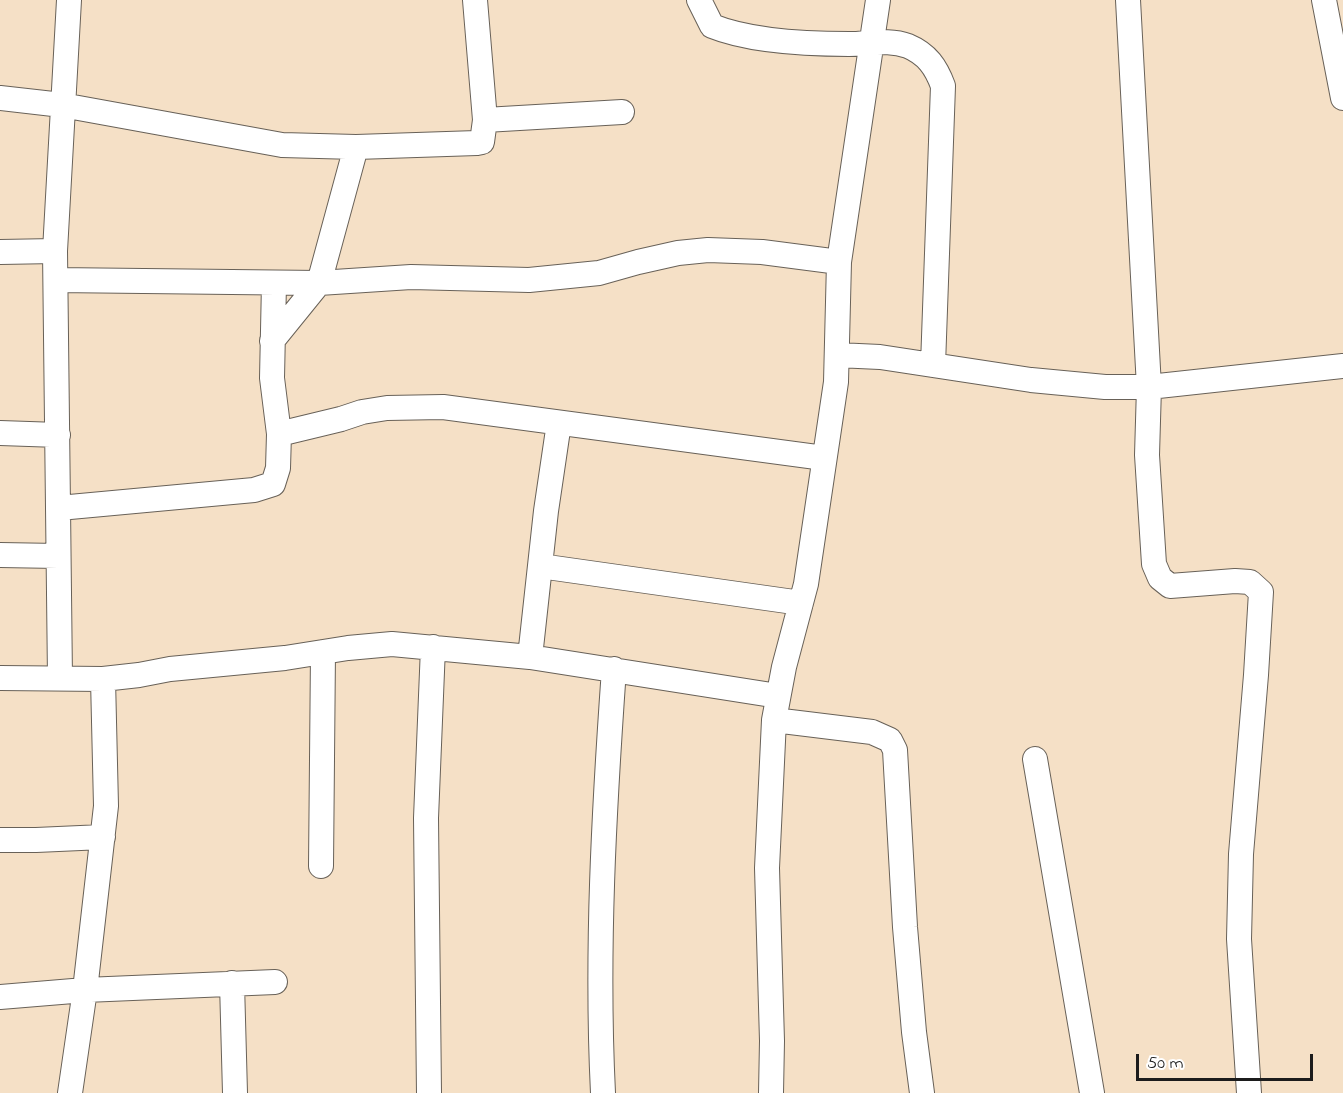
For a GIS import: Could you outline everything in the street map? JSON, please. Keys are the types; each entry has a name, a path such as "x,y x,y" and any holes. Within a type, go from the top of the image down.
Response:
{"street":[{"path":"60,678 55,251 69,0"},
{"path":"0,98 62,105 282,145 356,147 477,143 482,141 484,136 485,120 476,0"},
{"path":"699,0 712,26 731,34 836,44 872,44 891,41 908,46 925,55 933,63 943,86 933,364"},
{"path":"771,1093 772,1041 767,868 774,720 806,584 836,382 839,262 878,0"},
{"path":"1128,0 1149,387 1147,455 1154,564 1160,578 1170,586 1250,582 1261,592 1257,675 1240,854 1239,939 1249,1093"},
{"path":"1324,0 1343,98"},
{"path":"485,120 622,112"},
{"path":"272,341 319,283 356,147"},
{"path":"56,280 319,283 411,277 529,280 599,273 678,253 708,250 762,252 839,262"},
{"path":"0,252 55,251"},
{"path":"58,508 254,490 273,484 278,468 279,434 272,378 274,283"},
{"path":"837,355 880,357 1031,381 1105,387 1149,387 1343,366"},
{"path":"279,434 362,412 387,408 443,407 824,458"},
{"path":"530,657 559,423"},
{"path":"0,433 58,435"},
{"path":"0,555 58,556"},
{"path":"540,566 801,603"},
{"path":"0,678 104,679 170,669 285,658 392,644 530,657 778,696"},
{"path":"429,1093 426,818 433,647"},
{"path":"321,866 323,652"},
{"path":"603,1093 602,895 614,669"},
{"path":"70,1093 103,837 106,777 104,679"},
{"path":"774,720 872,732 890,740 895,750 905,927 922,1093"},
{"path":"1035,759 1092,1093"},
{"path":"0,840 103,837"},
{"path":"0,996 275,982"},
{"path":"232,983 235,1093"}]}
